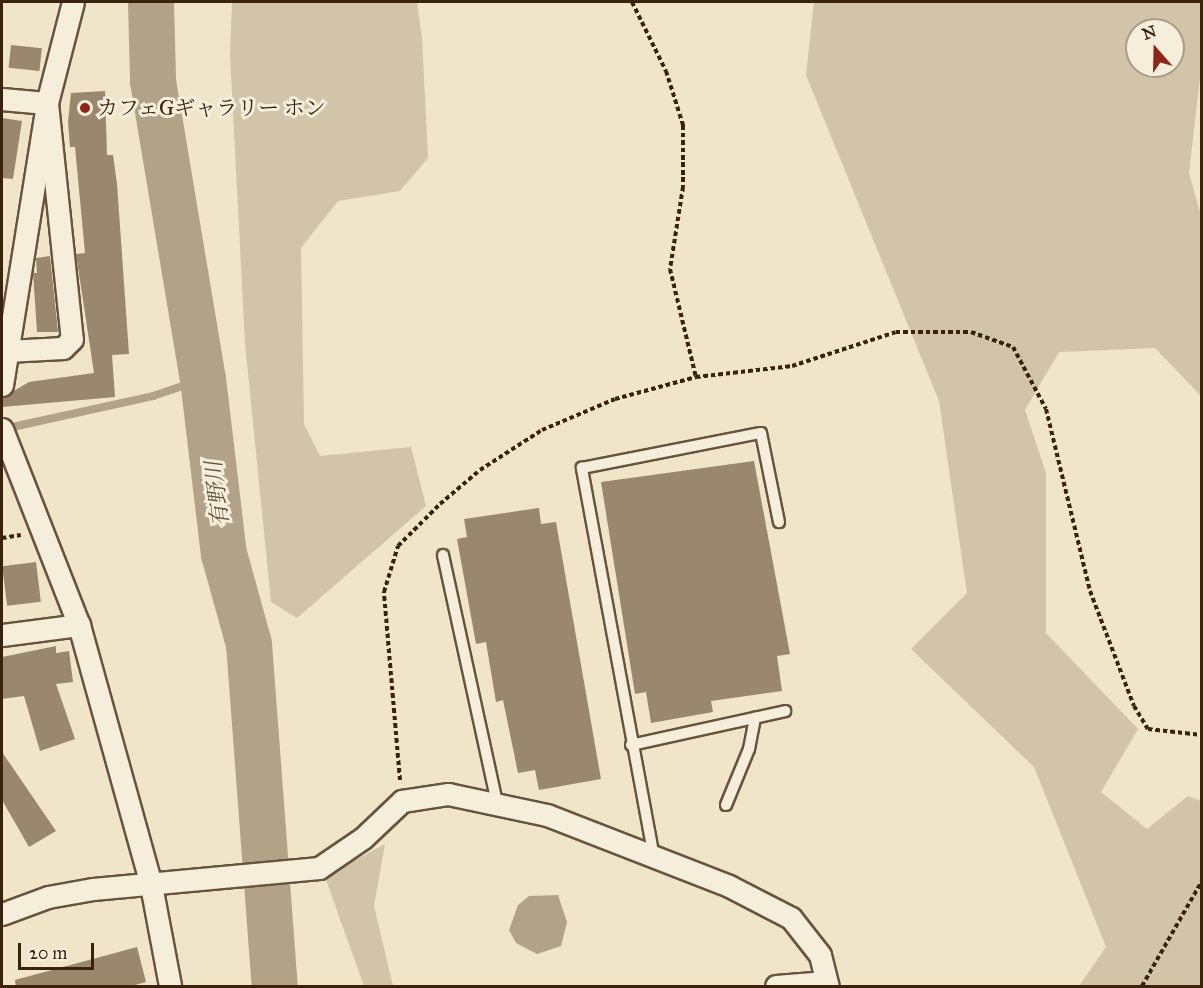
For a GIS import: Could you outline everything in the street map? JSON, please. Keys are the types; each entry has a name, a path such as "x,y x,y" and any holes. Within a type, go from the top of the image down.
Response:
{"street":[{"path":"2,385 26,222 47,104 73,2"},
{"path":"2,99 47,104"},
{"path":"7,351 63,348 72,339 47,104"},
{"path":"26,222 58,220"},
{"path":"2,429 80,625 151,885 170,987"},
{"path":"2,634 80,625"},
{"path":"2,914 59,895 151,885 179,879 319,868 363,838 402,801 448,794 497,802 653,852 791,918 820,955 827,984 776,987"}],"lane":[{"path":"653,852 631,745 582,468 761,433 779,522"},
{"path":"443,555 497,802"},
{"path":"631,745 785,711"},
{"path":"726,805 749,749 756,718"}],"path":[{"path":"632,2 666,71 682,125 683,187 670,269 696,377"},
{"path":"402,801 384,592 398,546 480,470 542,430 615,399 696,377 792,366 896,332 971,332 1013,347 1046,409 1090,591 1134,706 1148,729 1202,735"},
{"path":"1142,987 1202,881"}],"shaded area":[{"path":"232,2 417,2 422,38 428,158 400,191 338,201 301,248 304,424 320,456 411,447 426,506 297,618 271,602 245,343 230,55"},
{"path":"814,2 1201,2 1201,70 1189,173 1201,216 1201,396 1155,348 1059,352 1025,410 1046,473 1046,633 1138,729 1101,792 1147,829 1188,796 1201,801 1201,986 1079,986 1106,947 1034,767 911,649 967,593 939,401 806,75"},
{"path":"385,844 374,906 393,986 364,986 325,877"},
{"path":"558,895 567,922 561,946 537,954 516,943 509,930 518,905 529,896"}],"building":[{"path":"11,45 42,48 39,71 9,68"},
{"path":"105,91 107,155 113,155 117,184 129,354 112,355 115,397 2,407 2,398 29,382 94,373 76,254 85,253 75,147 70,147 68,122 71,93"},
{"path":"2,118 22,121 13,179 2,178"},
{"path":"50,256 58,332 37,332 33,273 37,273 36,258"},
{"path":"754,461 790,654 777,656 782,691 711,701 713,712 651,723 646,692 635,694 601,482"},
{"path":"539,508 541,524 556,522 601,779 539,790 535,770 518,773 503,700 496,702 486,642 476,644 457,539 467,537 464,519"},
{"path":"36,562 41,602 7,606 2,566"},
{"path":"56,646 56,653 69,651 73,682 56,684 75,739 40,751 24,696 2,699 2,657"},
{"path":"2,752 56,831 29,847 2,800"},
{"path":"137,947 146,982 128,987 16,987 15,980"}],"waterway":[{"name":"有野川","path":"151,2 153,81 203,379 224,554 249,644 275,986"},
{"path":"17,426 153,396 203,379"}],"place":[{"name":"カフェGギャラリー ホン","path":"85,108"}]}
